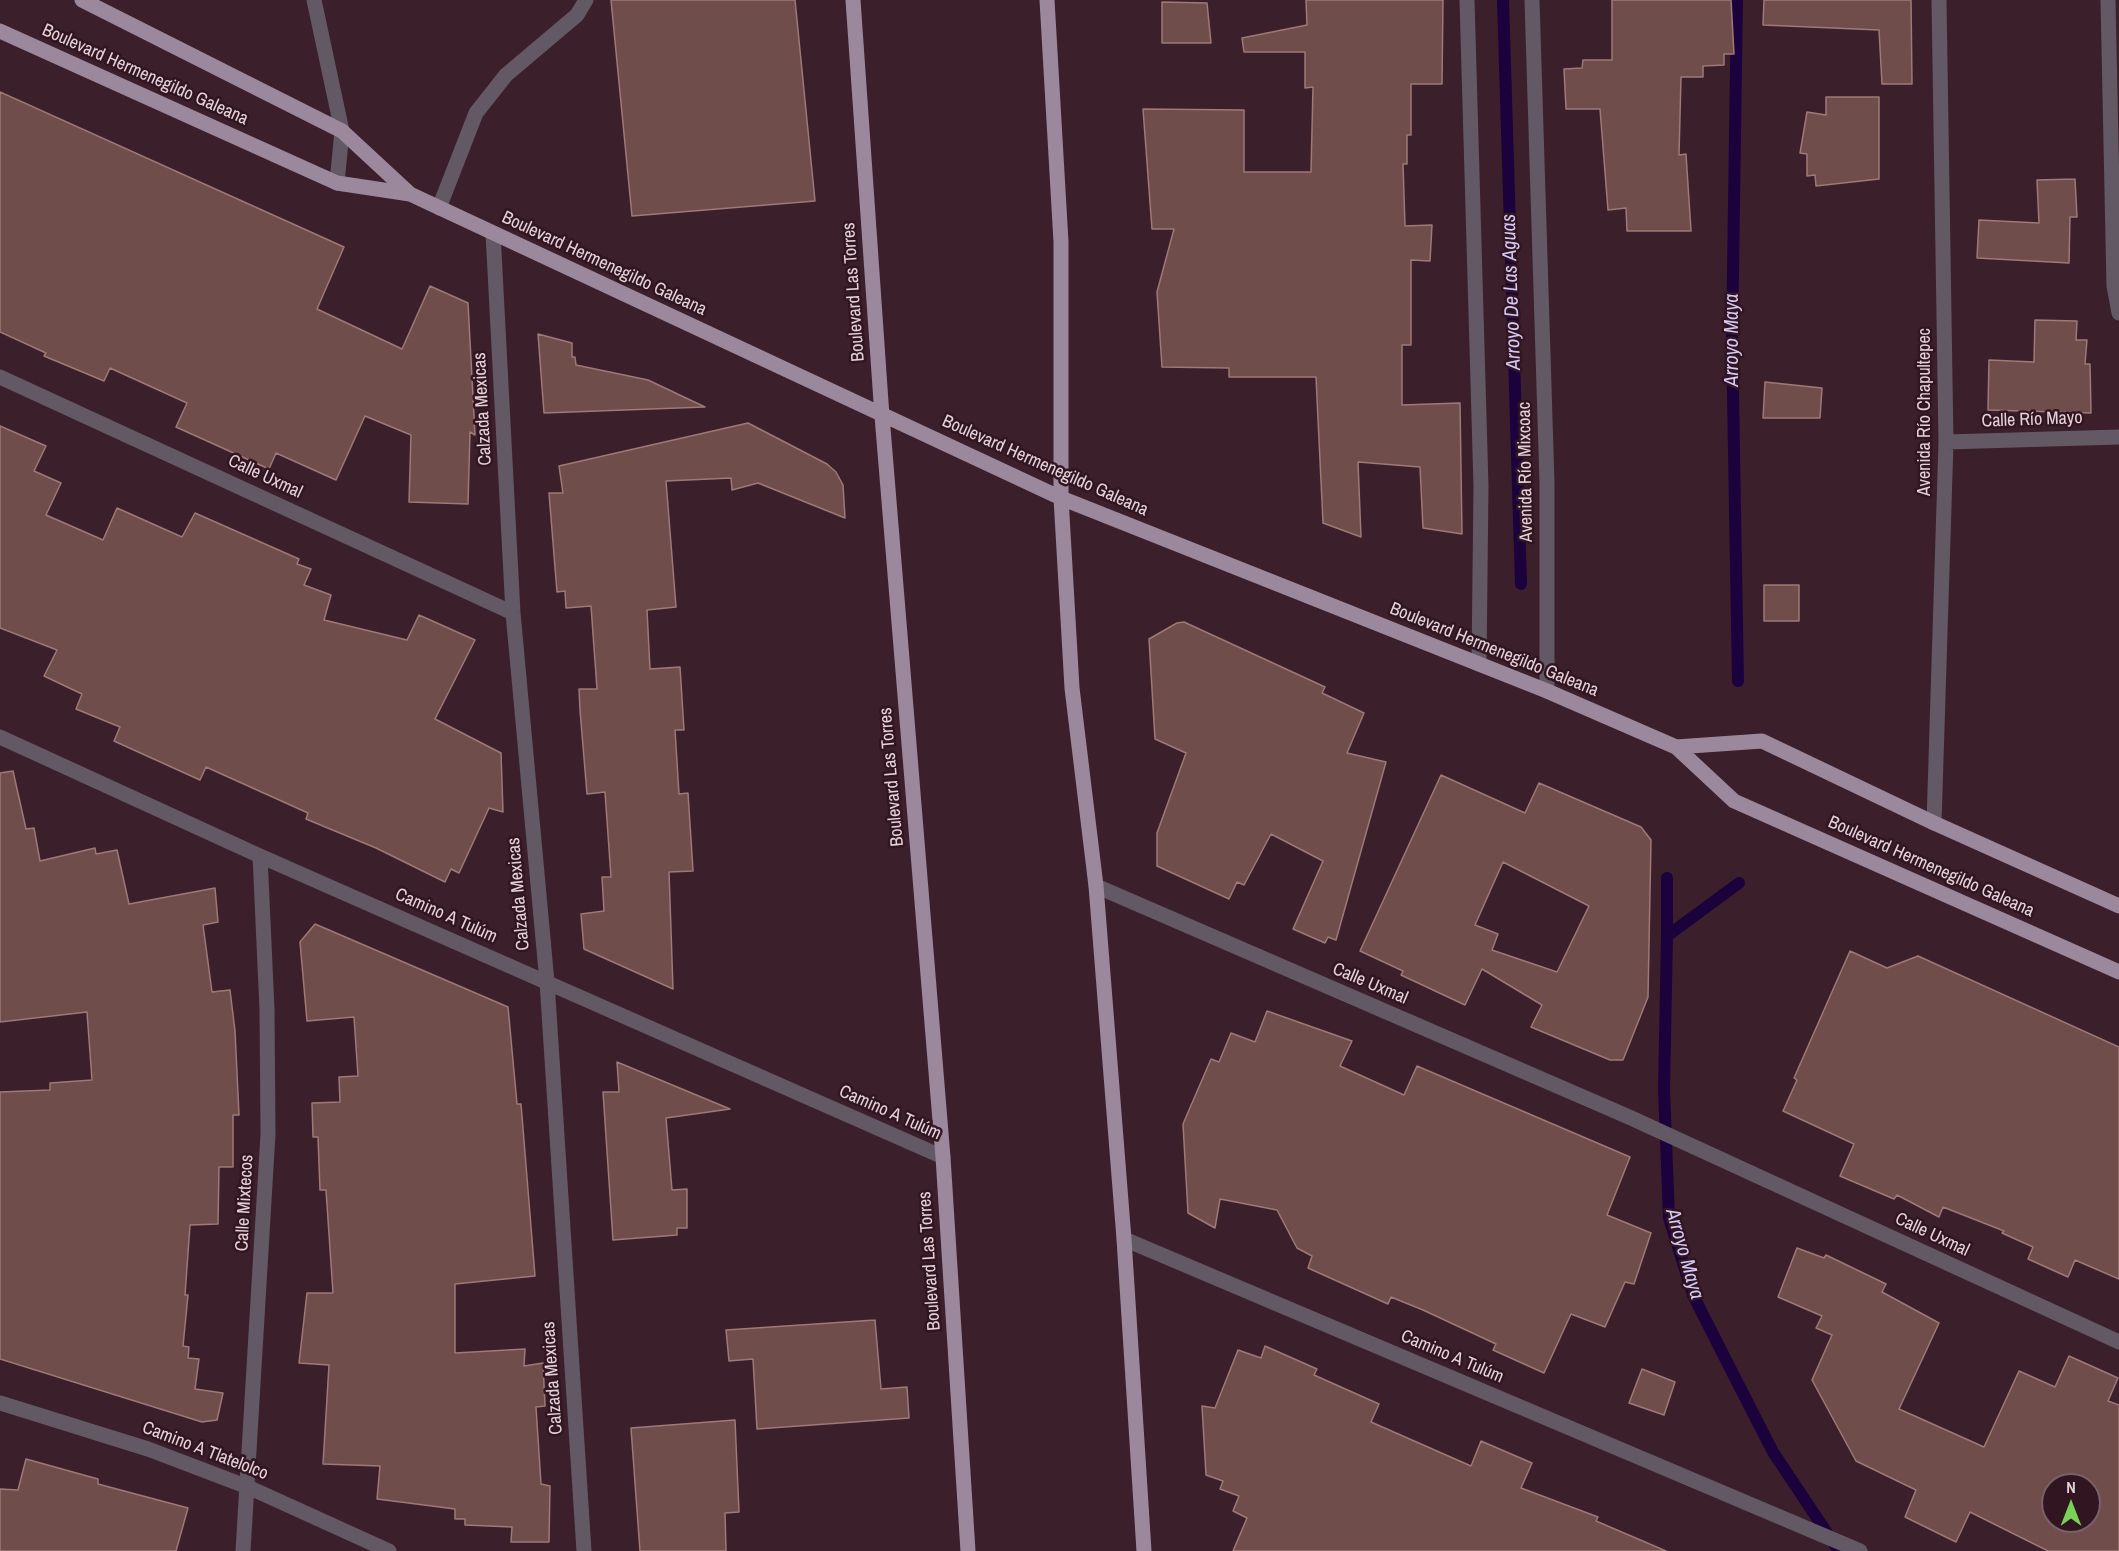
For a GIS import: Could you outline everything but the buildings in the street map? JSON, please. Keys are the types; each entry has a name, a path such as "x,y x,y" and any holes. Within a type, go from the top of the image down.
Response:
{"main road":[{"name":"Boulevard Hermenegildo Galeana","path":"82,0 342,131 410,194 439,208 1061,498 1547,691 1676,747 1734,801 2119,972"},
{"name":"Boulevard Las Torres","path":"853,0 882,416 943,1157 968,1551"},
{"path":"1047,0 1061,242 1061,498 1072,688 1096,886 1124,1239 1144,1551"},
{"name":"Boulevard Hermenegildo Galeana","path":"0,31 338,183 410,194"},
{"name":"Boulevard Hermenegildo Galeana","path":"1676,747 1762,741 1934,823 2119,906"}],"street":[{"path":"314,0 342,131 338,183"},
{"path":"439,208 476,113 506,75 577,15 586,0"},
{"path":"1467,0 1481,486 1479,664"},
{"name":"Avenida Río Mixcoac","path":"1532,0 1547,483 1547,691"},
{"name":"Avenida Río Chapultepec","path":"1934,823 1946,442 1939,0"},
{"path":"2108,0 2114,286 2119,313"},
{"name":"Calzada Mexicas","path":"493,233 513,613 547,982 584,1551"},
{"name":"Calle Uxmal","path":"0,377 513,613"},
{"name":"Calle Río Mayo","path":"1946,442 2119,437"},
{"name":"Camino A Tulúm","path":"0,737 260,856 943,1157"},
{"name":"Calle Mixtecos","path":"243,1551 268,1134 267,1009 260,856"},
{"name":"Calle Uxmal","path":"1096,886 1629,1117 2119,1342"},
{"name":"Camino A Tulúm","path":"1124,1239 1860,1551"},
{"name":"Camino A Tlatelolco","path":"0,1403 148,1449 248,1487 389,1551"}],"waterway":[{"name":"Arroyo De Las Aguas","path":"1503,0 1521,584"},
{"name":"Arroyo Maya","path":"1737,0 1732,338 1738,681"},
{"name":"Arroyo De Las Aguas","path":"1667,878 1667,936"},
{"name":"Arroyo Maya","path":"1739,883 1667,936 1664,1090 1669,1218 1693,1295 1729,1366 1773,1452 1839,1551"}]}
